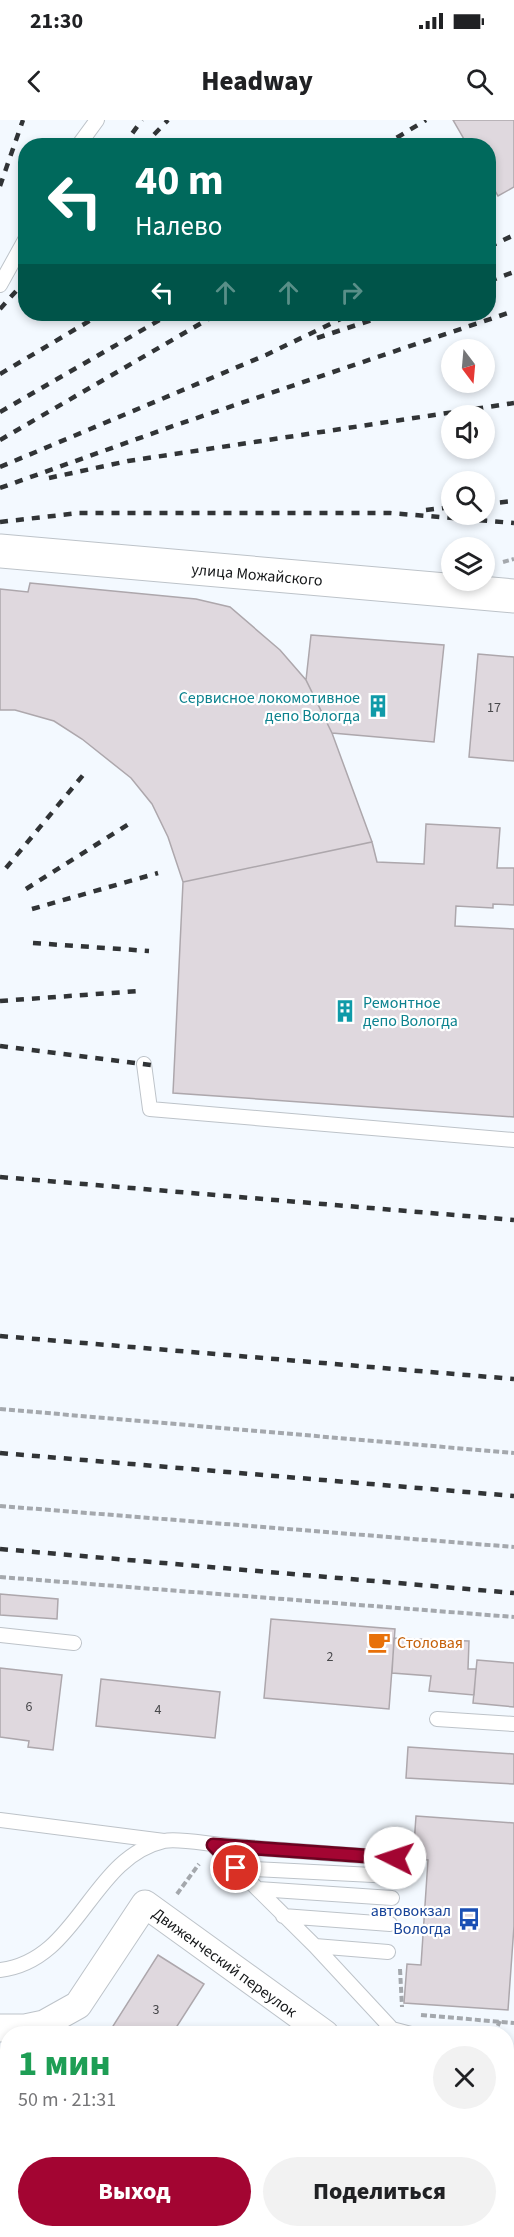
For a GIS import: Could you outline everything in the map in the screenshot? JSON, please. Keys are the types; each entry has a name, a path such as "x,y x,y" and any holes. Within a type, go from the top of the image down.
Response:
{"main road":[{"name":"улица Можайского","path":"0,551 514,597"}],"street":[{"name":"Движенческий переулок","path":"34,2026 44,2024 78,2005 145,1904 315,2026"}],"lane":[{"path":"84,138 98,120"},
{"path":"0,285 18,252"},
{"path":"144,1064 150,1109 514,1140"},
{"path":"0,1635 74,1643"},
{"path":"437,1719 514,1724"},
{"path":"0,1820 164,1841 395,1858"},
{"path":"0,1970 10,1969 46,1952 74,1925 110,1876 124,1862 164,1841"},
{"path":"213,1845 315,1946 389,2026"},
{"path":"236,1868 393,1876"},
{"path":"258,1889 392,1898"},
{"path":"284,1916 390,1924"},
{"path":"315,1946 388,1952"}],"path":[{"path":"0,1409 514,1453"},
{"path":"0,1506 514,1547"},
{"path":"0,1577 514,1617"},
{"path":"161,1917 213,1845"},
{"path":"401,1910 425,1912"},
{"path":"400,1965 402,2013"},
{"path":"413,2014 514,2023"},
{"path":"498,2026 500,2021"}],"building":[{"path":"453,120 514,120 514,187 498,196 496,192 496,138 463,138"},
{"path":"30,583 196,599 230,607 280,650 306,680 332,733 372,842 183,882 168,837 152,804 131,778 82,739 54,721 15,710 0,710 0,589 28,592"},
{"name":"Сервисное локомотивное депо Вологда","path":"311,635 444,645 434,742 332,733 306,680"},
{"path":"478,654 514,657 514,761 469,757"},
{"name":"Ремонтное депо Вологда","path":"426,824 500,828 497,868 514,868 514,905 493,904 493,908 456,906 455,926 514,929 514,1117 173,1093 183,882 372,842 377,862 424,864"},
{"path":"0,1594 58,1599 57,1619 0,1615"},
{"path":"271,1619 395,1629 389,1709 264,1698"},
{"path":"394,1638 469,1641 468,1669 476,1669 474,1695 429,1691 431,1676 392,1673"},
{"path":"477,1660 514,1663 514,1707 473,1703"},
{"path":"0,1668 62,1675 53,1750 28,1747 29,1741 0,1737"},
{"path":"101,1679 220,1692 215,1738 96,1726"},
{"path":"408,1747 514,1754 514,1784 406,1778"},
{"name":"автовокзал Вологда","path":"416,1816 514,1823 514,1926 508,2010 404,2003 407,1964 421,1965 428,1860 413,1859"},
{"path":"158,1955 204,1984 177,2026 113,2026"}],"railway":[{"path":"0,186 23,120"},
{"path":"129,138 142,120"},
{"path":"151,138 168,120"},
{"path":"396,138 426,120"},
{"path":"496,244 514,235"},
{"path":"496,278 514,272"},
{"path":"0,309 18,289"},
{"path":"496,317 514,311"},
{"path":"0,374 89,321"},
{"path":"0,412 158,321"},
{"path":"0,440 205,321"},
{"path":"0,467 266,355 336,321"},
{"path":"317,338 369,321"},
{"path":"0,488 176,425 484,321"},
{"path":"49,478 128,461 514,403"},
{"path":"495,503 514,501"},
{"path":"426,510 441,508"},
{"path":"0,522 79,513 390,513 514,523"},
{"path":"6,868 84,774"},
{"path":"26,889 132,822"},
{"path":"32,909 158,873"},
{"path":"33,943 149,951"},
{"path":"0,1001 139,991"},
{"path":"0,1046 151,1065"},
{"path":"0,1177 514,1220"},
{"path":"0,1336 514,1379"},
{"path":"0,1453 514,1496"},
{"path":"0,1549 514,1593"}],"place":[{"name":"Сервисное локомотивное депо Вологда","path":"378,706"},
{"name":"Ремонтное депо Вологда","path":"345,1011"},
{"name":"Столовая","path":"379,1642"},
{"name":"автовокзал Вологда","path":"469,1919"}],"route":[{"path":"236,1868 213,1845 395,1858"}]}
